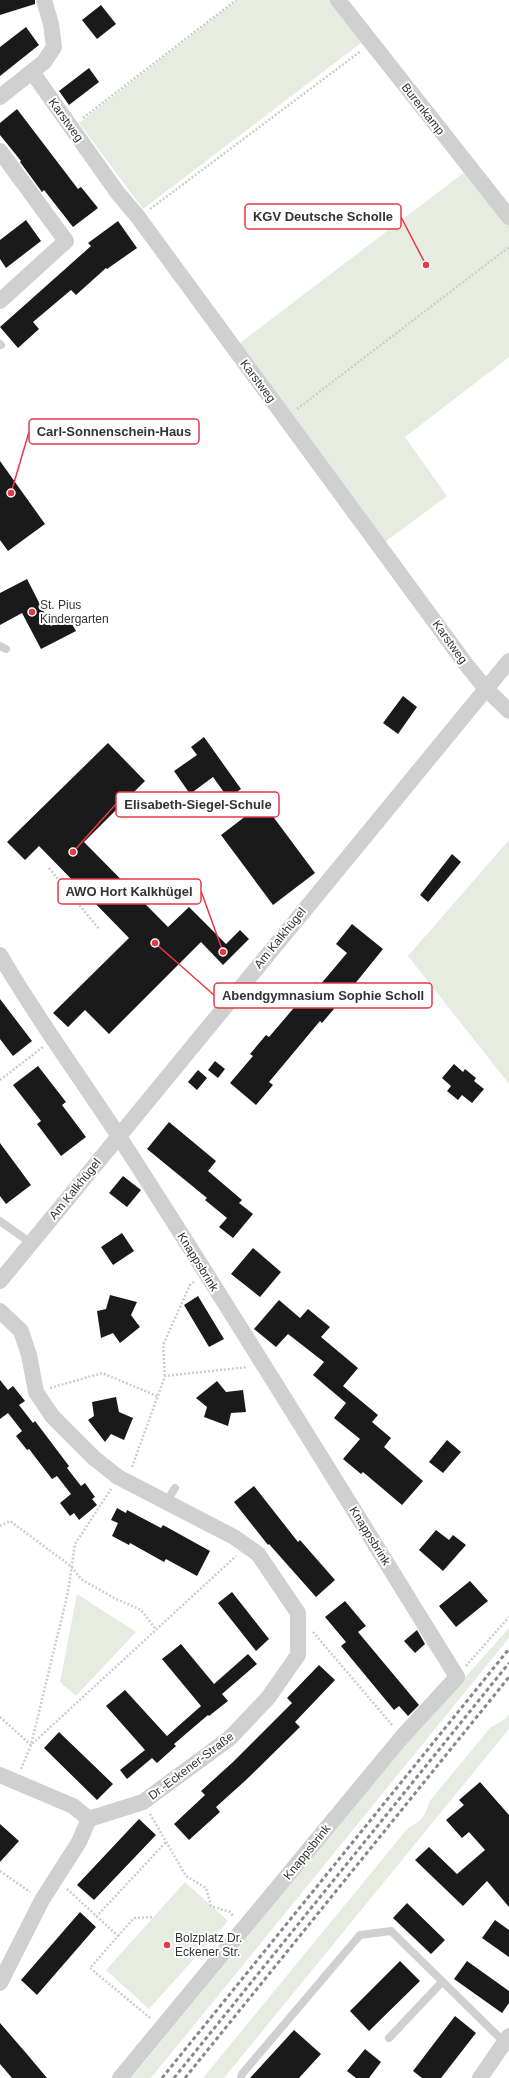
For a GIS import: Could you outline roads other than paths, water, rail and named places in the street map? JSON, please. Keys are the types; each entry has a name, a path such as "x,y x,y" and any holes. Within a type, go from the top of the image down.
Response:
{"street":[{"path":"0,97 44,62 54,47 51,24 44,0"},
{"name":"Burenkamp","path":"338,0 509,217"},
{"name":"Karstweg","path":"32,72 117,192 138,218 486,689"},
{"path":"0,152 66,241 0,301"},
{"name":"Am Kalkhügel","path":"0,1281 509,661"},
{"path":"486,689 509,711"},
{"name":"Knappsbrink","path":"0,955 53,1039 118,1136 262,1365 284,1396 457,1676 402,1736 163,2029 120,2078"},
{"path":"0,1311 21,1331 29,1355 36,1392 52,1416 94,1458 123,1479 166,1502"},
{"name":"Dr.-Eckener-Straße","path":"89,1819 143,1802 230,1738 268,1698 298,1655 298,1614 258,1554 234,1537 166,1502"},
{"path":"0,1775 73,1806 89,1819 79,1842 54,1878 42,1900 0,1983"},
{"path":"480,2078 507,2039"}],"lane":[{"path":"0,1221 31,1243"},
{"path":"166,1502 175,1488"},
{"path":"241,2078 242,2074 360,1935 391,1931 442,1982 507,2039"},
{"path":"389,2038 442,1982"}],"railway":[{"path":"162,2078 509,1649"},
{"path":"174,2078 509,1663"},
{"path":"185,2078 509,1677"}],"place":[{"name":"KGV Deutsche Scholle","path":"426,265"},
{"name":"Carl-Sonnenschein-Haus","path":"11,493"},
{"name":"St. Pius Kindergarten","path":"32,612"},
{"name":"Elisabeth-Siegel-Schule","path":"73,852"},
{"name":"Abendgymnasium Sophie Scholl","path":"155,943"},
{"name":"AWO Hort Kalkhügel","path":"223,952"},
{"name":"Bolzplatz Dr. Eckener Str.","path":"167,1945"}]}
